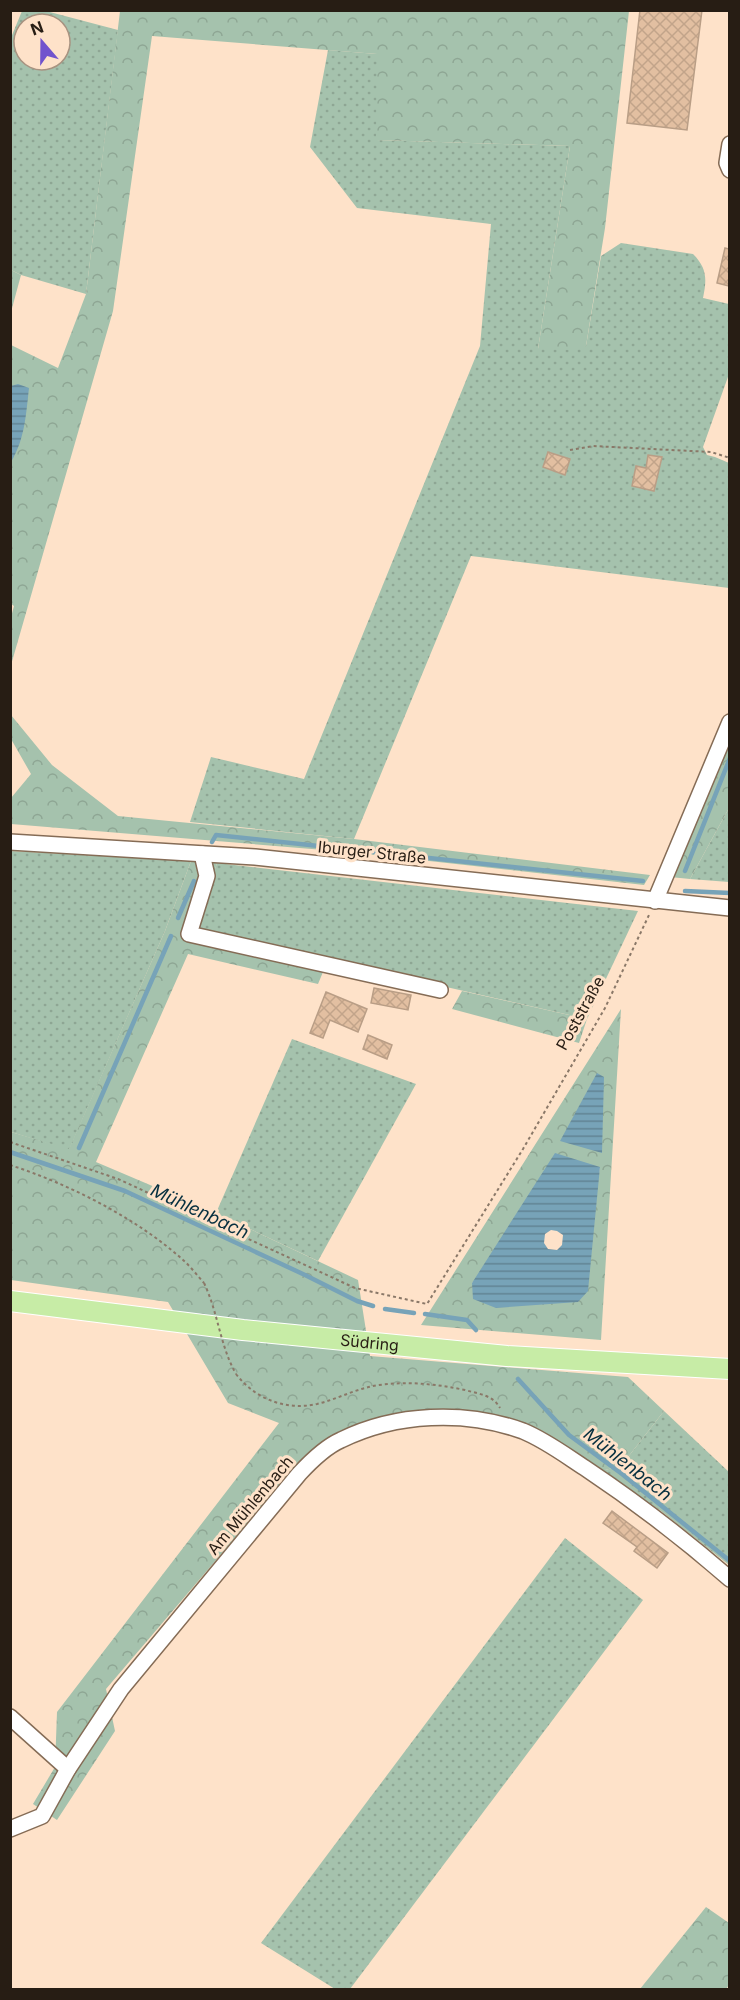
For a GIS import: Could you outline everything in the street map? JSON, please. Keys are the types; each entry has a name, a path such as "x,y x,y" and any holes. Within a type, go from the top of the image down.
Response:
{"main road":[{"name":"Südring","path":"10,1301 243,1330 496,1355 729,1369"}],"street":[{"path":"729,144 727,163 729,170"},
{"path":"655,901 729,722"},
{"name":"Iburger Straße","path":"10,842 267,858 729,908"},
{"path":"202,854 207,876 189,934 440,990"},
{"name":"Am Mühlenbach","path":"10,1829 42,1816 68,1769 121,1689 291,1483 315,1458 339,1440 371,1428 400,1420 436,1417 475,1419 524,1432 548,1444 621,1492 702,1554 729,1579"},
{"path":"10,1717 68,1769"}],"path":[{"path":"570,450 592,446 711,452 729,458"},
{"name":"Poststraße","path":"10,1143 118,1179 355,1288 427,1304 523,1149 605,1008 655,901"},
{"path":"10,1165 35,1173 97,1202 138,1227 182,1259 204,1283 210,1296 228,1359 236,1374 243,1384 260,1396 279,1404 296,1406 317,1404 345,1393 376,1386 407,1383 441,1385 488,1396 497,1402 501,1410 502,1425"}],"green space":[{"path":"22,11 50,12 22,12"},
{"path":"120,11 629,11 605,228 586,346 577,350 538,349 570,146 376,140 377,54 152,36 113,311 11,665 11,617 14,606 10,603 11,345 58,368 86,294"},
{"path":"72,18 118,30 86,294 11,270 10,40 12,35 12,72 72,72"},
{"path":"328,50 377,54 377,140 570,146 538,349 586,346 601,256 621,243 693,254 705,274 703,298 729,304 729,374 703,447 707,455 729,463 729,588 471,556 354,839 190,822 211,757 304,779 480,346 491,224 357,208 310,147"},
{"path":"11,270 21,275 11,312"},
{"path":"11,715 52,765 118,816 354,839 650,875 644,885 348,852 11,824 11,798 31,774 11,739"},
{"path":"729,745 729,808 690,879 670,877"},
{"path":"729,808 729,882 690,879"},
{"path":"10,851 191,861 165,931 69,1150 11,1132"},
{"path":"191,861 217,863 196,930 328,960 318,984 188,954 96,1162 216,1213 358,1280 370,1356 628,1377 664,1411 621,1466 601,1471 520,1422 439,1411 397,1414 293,1470 106,1689 115,1731 57,1820 33,1804 55,1767 57,1712 279,1423 228,1403 168,1302 11,1280 11,1132 69,1149 165,931"},
{"path":"217,863 638,911 587,1019 196,930"},
{"path":"462,991 587,1019 579,1043 452,1009"},
{"path":"621,1009 601,1340 421,1325","holes":["600,1167 578,1302 472,1283"]},
{"path":"292,1039 416,1084 318,1261 216,1213"},
{"path":"664,1411 729,1472 729,1565 661,1511 601,1471 621,1466"},
{"path":"565,1538 643,1600 350,1989 335,1989 261,1943"},
{"path":"706,1907 729,1923 729,1985 726,1989 640,1989"}],"water":[{"path":"18,384 29,388 22,435 11,462 11,386"},
{"path":"597,1073 604,1077 602,1153 560,1141"},
{"path":"555,1153 600,1167 588,1291 578,1302 496,1308 473,1299 472,1283","holes":["551,1230 563,1235 562,1245 557,1250 548,1249 544,1243 545,1234"]}],"building":[{"path":"640,10 702,10 687,130 627,123"},
{"path":"725,248 729,249 729,286 717,283"},
{"path":"548,452 570,459 565,475 543,467"},
{"path":"648,455 662,457 654,491 632,486 636,466 646,468"},
{"path":"374,988 411,995 408,1010 371,1003"},
{"path":"326,992 367,1009 358,1032 330,1020 323,1038 310,1033"},
{"path":"368,1035 392,1045 387,1059 363,1049"},
{"path":"612,1511 668,1553 657,1568 634,1551 637,1547 603,1523"}],"waterway":[{"path":"685,871 730,758"},
{"path":"212,842 216,835 643,881"},
{"path":"178,918 194,881"},
{"path":"685,891 730,893"},
{"path":"79,1148 171,936"},
{"name":"Mühlenbach","path":"10,1152 125,1191 357,1301 373,1306"},
{"name":"Mühlenbach","path":"385,1309 414,1313"},
{"name":"Mühlenbach","path":"425,1314 467,1320 476,1330"},
{"name":"Mühlenbach","path":"518,1379 569,1435 622,1474 730,1561"}]}
